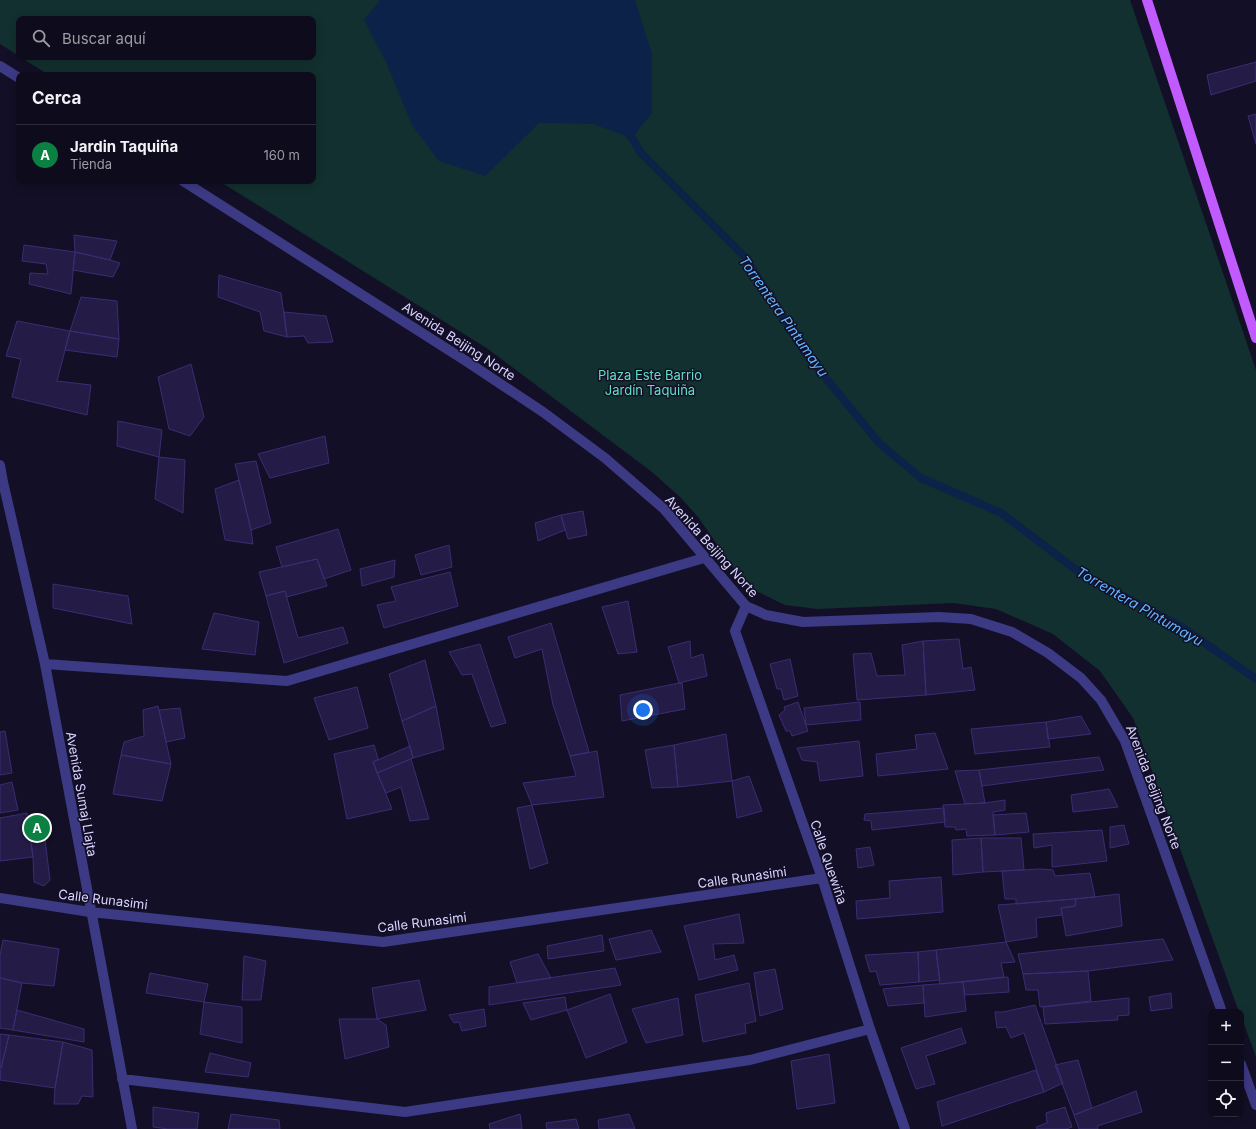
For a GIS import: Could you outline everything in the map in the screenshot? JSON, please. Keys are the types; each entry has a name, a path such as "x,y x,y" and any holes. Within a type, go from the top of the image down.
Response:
{"main road":[{"path":"1146,0 1256,338"}],"street":[{"path":"0,66 16,76"},
{"name":"Avenida Beijing Norte","path":"188,184 466,360 543,412 605,458 664,509 746,606 766,615 802,622 939,617 971,619 1012,632 1048,653 1081,678 1102,700 1125,741 1221,1009"},
{"name":"Avenida Sumaj Llajta","path":"0,465 1,482 45,664 90,912 132,1129"},
{"path":"45,664 287,681 704,558"},
{"name":"Calle Quewiña","path":"746,606 734,631 822,878 870,1029 905,1129"},
{"name":"Calle Runasimi","path":"0,898 90,912 383,942 822,878"},
{"path":"122,1079 405,1112 750,1060 870,1029"},
{"path":"1244,1072 1256,1106"}],"green space":[{"name":"Plaza Este Barrio Jardín Taquiña","path":"0,0 1130,0 1256,370 1256,1057 1244,1024 1244,1009 1238,1009 1133,718 1100,671 1053,634 996,609 953,603 817,609 785,605 756,591 737,573 698,517 680,497 652,472 488,349 224,184 316,184 316,72 44,72 25,60 316,60 316,16 16,16 16,54 0,44"}],"water":[{"path":"380,0 635,0 652,54 652,113 632,138 593,124 539,123 485,176 439,161 412,125 386,62 364,20"}],"building":[{"path":"1256,62 1256,81 1211,95 1207,75"},
{"path":"1256,114 1256,144 1248,116"},
{"path":"74,235 117,241 110,260 75,252"},
{"path":"24,245 75,252 71,294 29,284 30,273 48,274 46,264 22,261"},
{"path":"75,252 120,263 113,277 73,270"},
{"path":"219,275 281,293 287,337 264,331 260,312 218,297"},
{"path":"81,297 117,301 119,339 70,331"},
{"path":"284,312 326,316 333,342 308,343 304,336 287,337"},
{"path":"17,321 70,331 57,381 91,385 87,415 12,397 21,359 6,356"},
{"path":"70,331 119,339 117,357 65,350"},
{"path":"191,364 204,417 190,436 169,429 158,377"},
{"path":"118,421 162,430 159,457 117,446"},
{"path":"325,436 329,463 270,478 258,454"},
{"path":"159,457 185,460 183,513 155,499"},
{"path":"256,461 271,523 251,530 235,464"},
{"path":"239,480 253,544 225,540 215,489"},
{"path":"583,511 587,535 568,539 561,515"},
{"path":"561,515 565,530 538,541 535,523"},
{"path":"338,529 351,570 324,579 317,559 282,567 276,547"},
{"path":"449,545 452,567 421,575 415,555"},
{"path":"317,559 327,586 287,597 285,591 266,596 259,572"},
{"path":"395,560 394,577 362,586 360,569"},
{"path":"450,572 458,606 384,628 377,605 396,601 391,587"},
{"path":"53,584 128,596 132,624 53,608"},
{"path":"285,591 298,638 343,627 348,643 284,663 266,596"},
{"path":"628,601 637,652 618,654 602,607"},
{"path":"214,613 259,622 255,655 202,649"},
{"path":"551,623 589,752 570,756 553,705 542,649 515,658 508,637"},
{"path":"959,639 963,669 971,667 975,690 926,695 923,641"},
{"path":"690,641 691,658 703,654 707,676 679,683 668,647"},
{"path":"923,641 926,695 857,700 853,654 871,653 877,676 905,675 902,645"},
{"path":"480,644 506,723 491,727 472,674 462,675 449,652"},
{"path":"790,659 798,696 784,700 781,689 777,689 770,664"},
{"path":"425,660 436,706 402,721 389,674"},
{"path":"682,683 685,709 622,721 620,695"},
{"path":"357,687 368,728 329,740 314,698"},
{"path":"798,702 808,731 792,736 790,731 786,731 779,715 785,710 784,707"},
{"path":"860,702 861,720 806,725 804,708"},
{"path":"158,706 171,764 121,755 124,742 144,736 143,710"},
{"path":"436,706 444,749 413,758 402,721"},
{"path":"180,708 185,738 166,742 159,710"},
{"path":"1081,716 1091,734 1048,739 1046,722"},
{"path":"1046,722 1050,747 975,754 971,729"},
{"path":"5,731 12,773 0,775 0,732"},
{"path":"935,733 948,769 878,776 876,754 917,749 915,735"},
{"path":"726,734 732,781 678,787 674,745"},
{"path":"859,741 863,776 820,781 817,762 802,760 797,748"},
{"path":"374,745 378,759 373,762 392,809 347,819 334,754"},
{"path":"674,745 678,787 652,788 645,750"},
{"path":"410,746 413,758 377,773 373,762"},
{"path":"597,751 604,797 532,805 523,783 576,776 570,756"},
{"path":"121,755 171,764 162,801 113,794"},
{"path":"1099,757 1104,770 982,786 979,770"},
{"path":"411,759 429,819 410,821 401,787 386,793 377,773"},
{"path":"979,770 985,803 965,804 955,771"},
{"path":"749,776 762,811 737,818 732,781"},
{"path":"12,782 18,810 0,813 0,785"},
{"path":"1109,789 1118,807 1073,812 1071,795"},
{"path":"1005,800 1005,810 993,812 995,835 967,836 966,829 956,830 955,827 945,827 943,805 985,803"},
{"path":"532,805 548,863 530,869 517,808"},
{"path":"944,808 945,822 872,830 871,821 864,820 865,814"},
{"path":"27,813 33,857 0,861 0,818"},
{"path":"1026,813 1029,832 995,835 993,815"},
{"path":"28,822 43,823 50,880 44,886 34,882 33,857"},
{"path":"1124,825 1129,844 1110,848 1110,827"},
{"path":"1102,830 1107,861 1052,867 1052,845 1034,848 1033,834"},
{"path":"981,838 1021,838 1024,870 983,872"},
{"path":"981,838 983,872 953,875 952,840"},
{"path":"870,847 874,865 858,868 856,849"},
{"path":"1040,869 1053,870 1055,876 1090,873 1095,897 1016,904 1016,899 1005,899 1002,871"},
{"path":"941,877 943,912 857,919 856,901 890,898 889,881"},
{"path":"1119,894 1122,926 1066,936 1061,908 1075,906 1076,899"},
{"path":"1076,899 1075,906 1061,908 1062,915 1036,918 1037,937 1006,942 998,905"},
{"path":"739,914 744,943 713,944 715,960 734,955 738,970 699,980 684,926"},
{"path":"651,930 661,952 616,960 609,939"},
{"path":"602,935 604,951 548,959 547,946"},
{"path":"1163,939 1173,960 1088,971 1023,974 1018,954"},
{"path":"3,940 59,949 54,986 22,983 0,978 0,955"},
{"path":"1006,942 1015,962 1001,963 1004,977 940,984 936,950"},
{"path":"936,950 940,980 919,982 918,952"},
{"path":"918,952 919,982 880,985 876,971 870,972 865,955"},
{"path":"538,954 551,978 517,983 510,962"},
{"path":"244,956 266,961 261,1000 242,1000"},
{"path":"615,968 621,985 489,1005 489,987"},
{"path":"775,969 783,1009 760,1016 754,973"},
{"path":"1088,971 1091,1001 1040,1007 1038,990 1026,990 1023,974"},
{"path":"150,973 208,984 204,1002 146,993"},
{"path":"1008,977 1009,992 965,995 963,982"},
{"path":"0,978 22,983 13,1030 0,1028"},
{"path":"419,980 426,1010 377,1019 372,988"},
{"path":"963,982 966,1011 925,1017 923,985"},
{"path":"749,983 756,1021 745,1024 746,1033 703,1042 695,995"},
{"path":"923,985 924,1003 888,1006 883,989"},
{"path":"1171,993 1172,1008 1151,1011 1149,997"},
{"path":"610,994 627,1042 586,1058 567,1010"},
{"path":"565,997 567,1010 531,1020 523,1003"},
{"path":"678,998 683,1035 646,1043 632,1009"},
{"path":"1129,998 1129,1015 1117,1016 1118,1020 1045,1024 1043,1007"},
{"path":"204,1002 242,1007 242,1043 200,1034"},
{"path":"1035,1005 1063,1083 1044,1092 1024,1033 1011,1038 1006,1027 997,1028 995,1012 1003,1012"},
{"path":"484,1009 486,1026 462,1031 459,1022 454,1023 449,1015"},
{"path":"17,1010 84,1029 84,1042 13,1030"},
{"path":"339,1019 377,1019 386,1025 389,1047 345,1059"},
{"path":"961,1028 966,1043 926,1056 935,1084 916,1089 901,1048"},
{"path":"0,1034 9,1035 1,1068 0,1067"},
{"path":"9,1035 63,1042 55,1088 0,1080 1,1068"},
{"path":"63,1042 92,1050 93,1097 82,1096 78,1104 54,1104 55,1088"},
{"path":"210,1053 251,1063 248,1077 205,1072"},
{"path":"829,1054 835,1103 797,1109 791,1061"},
{"path":"1078,1060 1092,1108 1074,1115 1055,1065"},
{"path":"1036,1070 1044,1092 942,1126 937,1102"},
{"path":"1136,1091 1142,1112 1097,1126 1098,1129 1079,1129 1074,1115"},
{"path":"153,1107 199,1113 197,1129 168,1129 153,1127"},
{"path":"1065,1107 1072,1127 1066,1129 1037,1129 1036,1127 1047,1123 1046,1113"},
{"path":"231,1114 279,1120 280,1129 228,1129"},
{"path":"520,1114 522,1129 490,1129 489,1124"},
{"path":"629,1114 635,1129 599,1129 598,1120"},
{"path":"576,1119 579,1129 547,1129 546,1123"}],"waterway":[{"name":"Torrentera Pintumayu","path":"624,130 632,138 641,153 745,257 806,354 880,444 921,478 1001,513 1083,575 1182,627 1256,679"}],"place":[{"name":"Jardin Taquiña","path":"37,828"}]}
